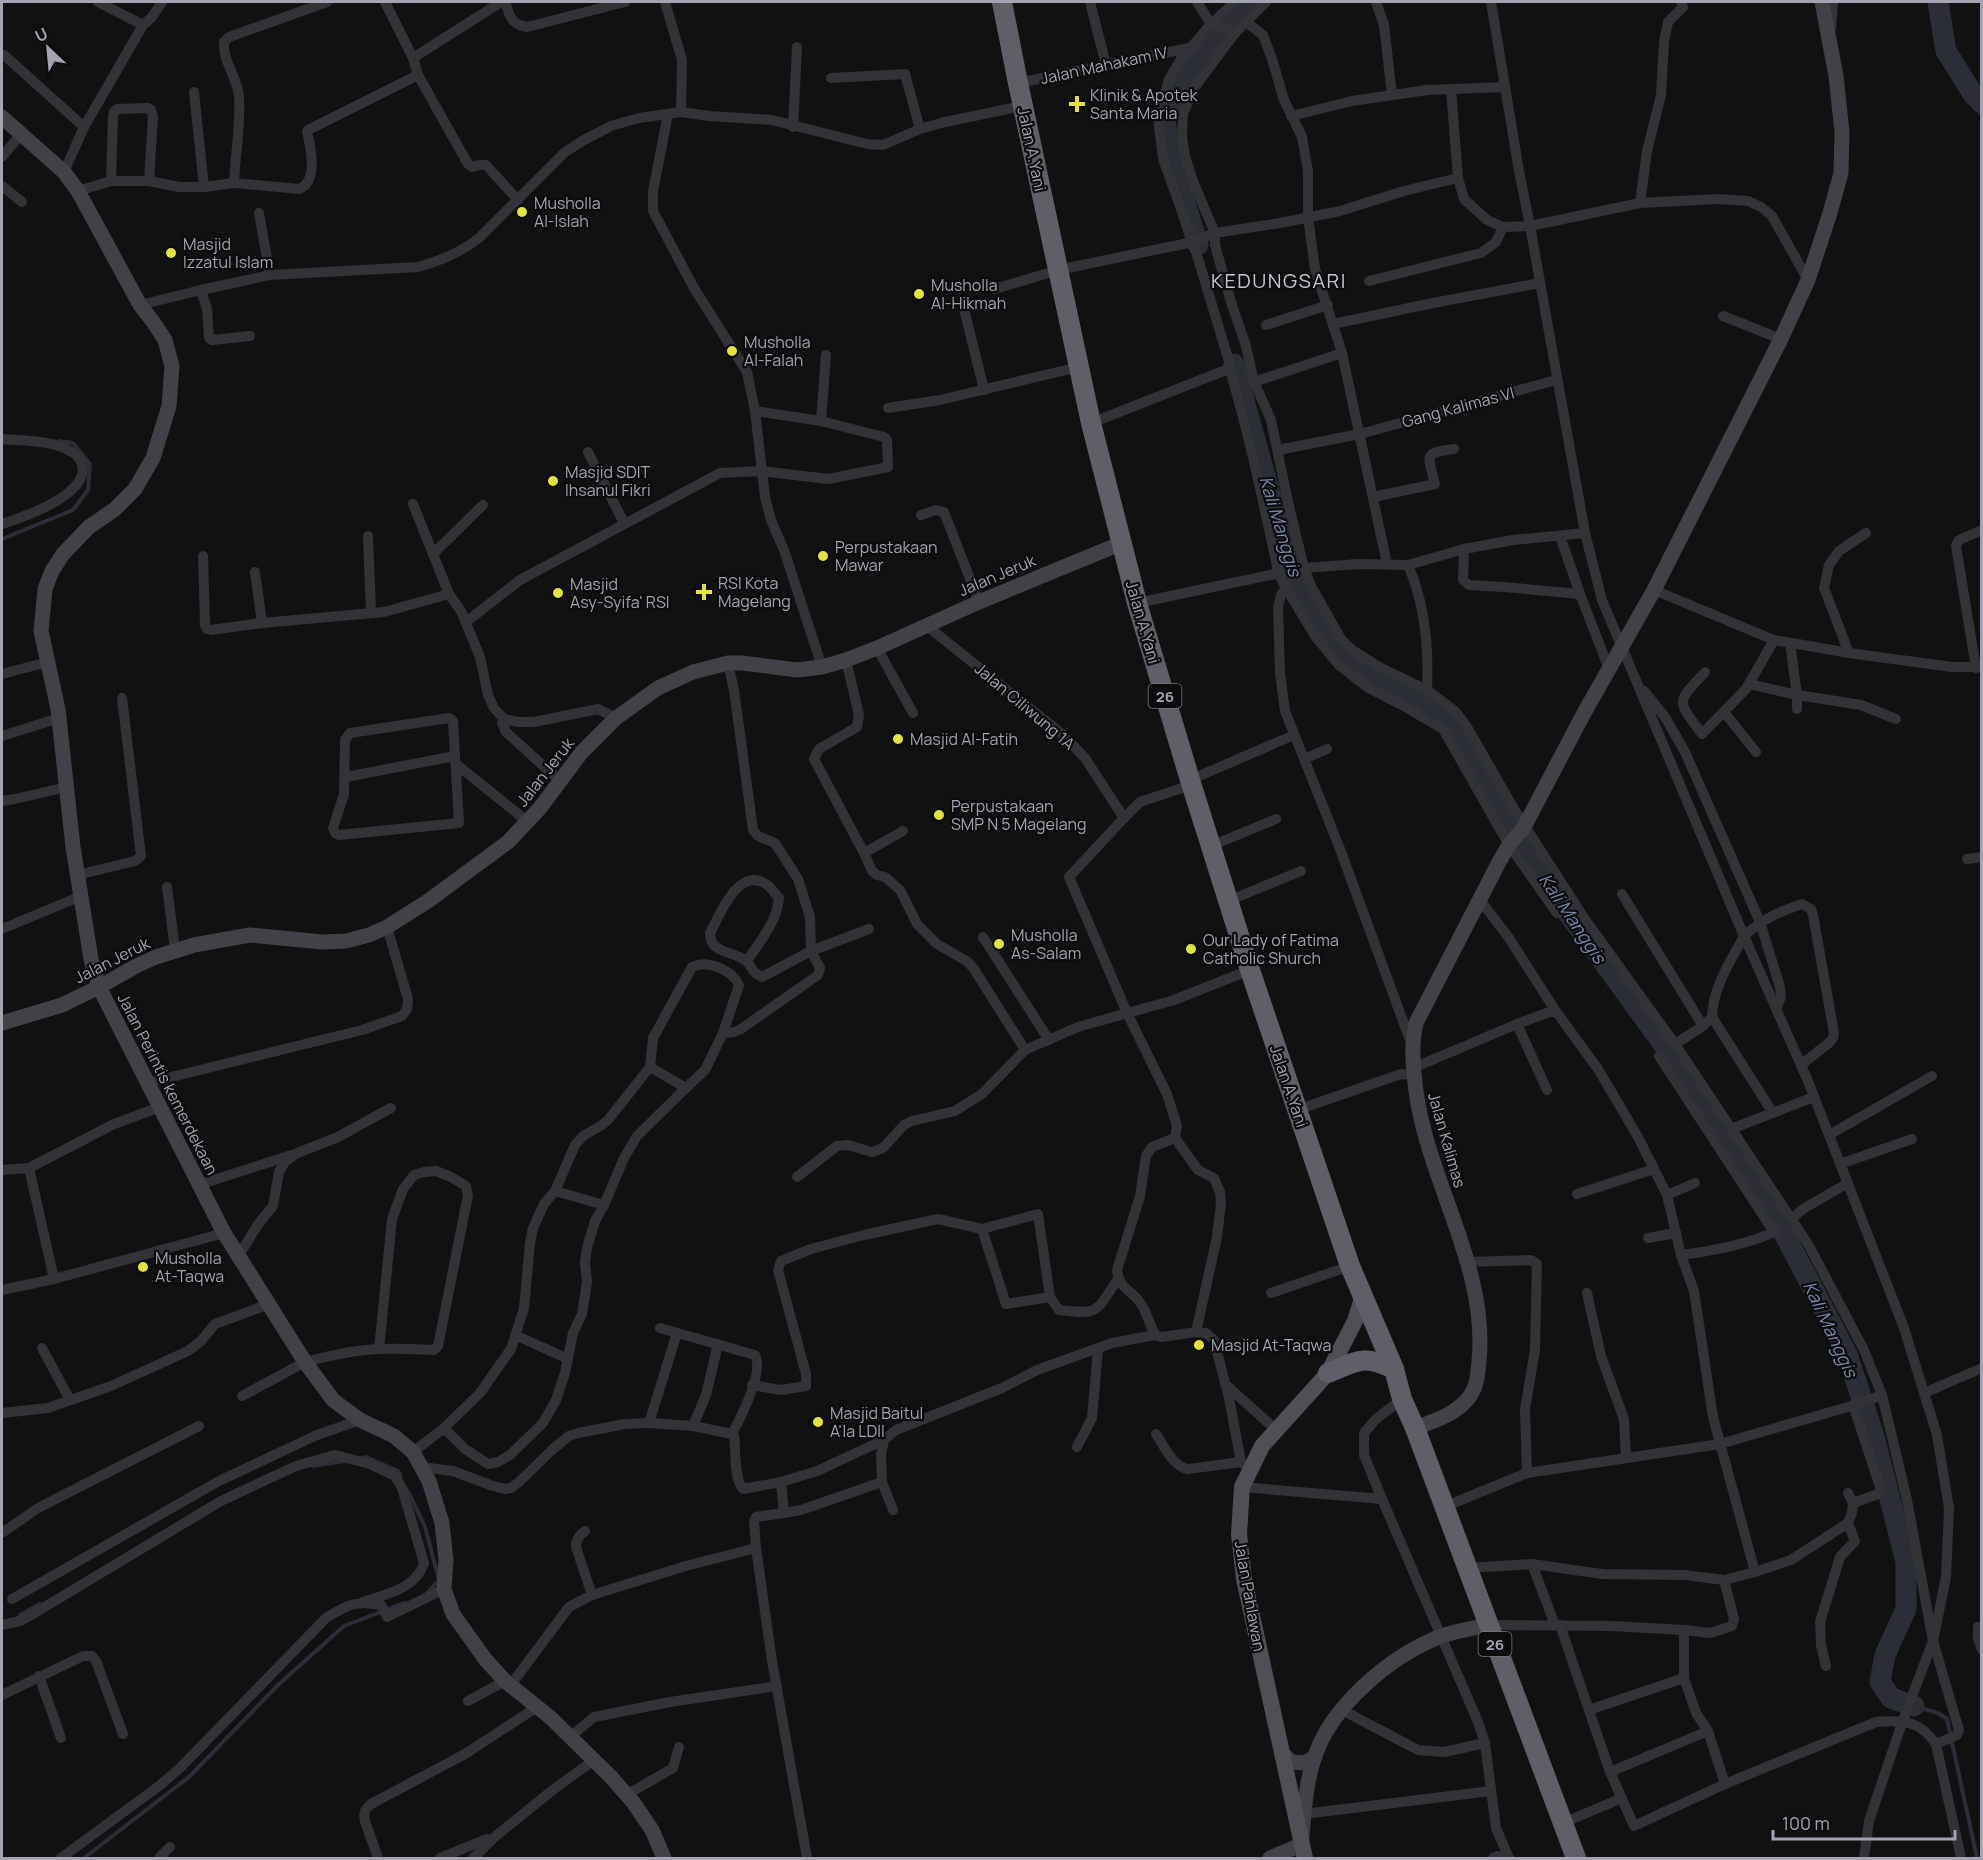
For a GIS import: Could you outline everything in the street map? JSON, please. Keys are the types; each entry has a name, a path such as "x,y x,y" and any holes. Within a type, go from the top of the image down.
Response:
{"highway":[{"name":"Jalan A.Yani","path":"1002,2 1022,106 1091,423 1137,603 1190,783 1250,970 1350,1266 1363,1295"},
{"name":"26","path":"1363,1295 1394,1369 1402,1399 1415,1428 1576,1858"},
{"path":"1328,1373 1362,1359 1376,1361 1394,1369"}],"main road":[{"name":"Jalan Pahlawan","path":"1303,1852 1244,1579 1239,1534 1242,1487 1246,1465 1275,1429 1328,1373 1355,1321 1363,1295"}],"street":[{"path":"98,2 143,25"},
{"path":"64,172 84,127 143,25 152,17 162,2"},
{"path":"234,183 239,97 235,77 223,50 224,42 229,37 327,2"},
{"path":"385,2 413,57 418,75 468,164 472,167 486,165 518,200"},
{"path":"413,57 501,2"},
{"path":"505,2 510,17 517,25 527,27 625,2"},
{"path":"665,2 682,60 681,112"},
{"path":"1090,2 1106,65"},
{"path":"1197,2 1211,24 1233,33"},
{"path":"1235,2 1190,48 1169,79 1158,118 1163,159 1194,242 1231,368 1284,581 1322,646 1350,673 1367,687 1443,729 1509,845 1557,913 1573,903"},
{"path":"1266,2 1233,33 1194,88 1183,114 1182,137 1185,156 1246,346 1254,382 1271,420 1302,569 1341,639 1362,658 1427,690 1455,711 1467,727 1524,826 1573,903 1675,1044 1808,1244 1864,1350 1880,1396 1907,1500 1933,1641 1959,1730 1957,1735 1938,1743"},
{"path":"1376,2 1384,25 1392,95"},
{"path":"1491,2 1556,380 1585,533 1602,600 1814,1097 1904,1328 1937,1435 1949,1508 1946,1577 1933,1641 1869,1821 1864,1858"},
{"path":"1640,203 1647,151 1661,95 1664,42 1668,22 1683,7 1681,2"},
{"name":"Jalan Kalimas","path":"1415,1428 1438,1420 1458,1409 1470,1396 1477,1381 1482,1337 1475,1290 1422,1126 1411,1043 1416,1023 1509,845 1524,826 1654,590 1781,339 1808,280 1830,213 1840,173 1842,132 1836,76 1822,2"},
{"path":"1829,46 1833,2"},
{"path":"1246,22 1263,35 1284,100 1302,138 1308,171 1308,217 1315,269 1342,353 1387,564"},
{"path":"793,127 797,47"},
{"name":"Jalan Mahakam IV","path":"1018,83 1190,48"},
{"path":"3,55 84,127"},
{"path":"831,78 906,74 920,129"},
{"path":"78,191 111,181 149,181 179,187 204,187 234,183 299,189 305,187 309,183 312,154 308,130 418,75"},
{"path":"1292,116 1352,101 1427,90 1505,87"},
{"path":"1450,89 1458,178 1464,199 1487,220 1503,227 1530,226 1640,203 1718,199 1748,201 1761,207 1772,216 1808,280"},
{"path":"194,92 204,187"},
{"path":"140,305 270,275 418,267 469,246 565,152 611,126 639,118 681,112 772,120 867,144 883,145 920,129 1022,106"},
{"path":"111,181 114,112 117,109 148,108 153,117 149,181"},
{"path":"668,114 653,191 653,211 694,288 747,372 755,411 761,471 771,520 784,550 822,667"},
{"name":"Jalan Perintis kemerdekaan","path":"2,117 64,172 78,191 140,305 165,340 172,366 170,406 153,458 135,489 115,508 88,527 63,555 45,589 40,631 59,718 81,897 91,959 99,987 224,1233 304,1362 333,1400 360,1420 394,1436 413,1452 429,1481 442,1524 446,1560 444,1589 453,1614 485,1659 508,1683 551,1718 626,1795 652,1830 664,1858"},
{"path":"2,157 21,134"},
{"path":"995,289 1058,270 1194,242 1211,235 1280,224 1340,211 1404,191 1458,178"},
{"path":"2,186 22,202"},
{"path":"259,213 270,275"},
{"path":"1369,281 1480,253 1496,242 1503,227"},
{"path":"1333,324 1540,284"},
{"path":"201,290 207,309 209,338 212,340 250,336"},
{"path":"963,305 984,390"},
{"path":"1266,324 1328,305"},
{"path":"1723,316 1781,339"},
{"path":"1254,382 1342,353"},
{"path":"821,421 826,355"},
{"path":"888,408 984,390 1079,367"},
{"path":"1091,423 1231,368"},
{"name":"Gang Kalimas VI","path":"1278,450 1360,434 1556,380"},
{"path":"466,622 520,580 720,473 761,471 828,479 888,467 887,438 821,421 755,411"},
{"path":"2,439 50,444 70,450 81,462 83,471 81,478 68,494 42,508 2,524"},
{"path":"1373,497 1435,484 1431,454 1454,449"},
{"path":"588,452 624,523"},
{"path":"413,504 449,594 461,611 480,657 488,695 494,708 504,719 534,722 598,709 616,718"},
{"path":"433,554 483,505"},
{"path":"921,515 936,510 944,512 979,602"},
{"path":"1654,590 1774,640 1952,667 1979,667 1956,546 1959,540 1982,530"},
{"path":"1137,603 1284,581 1302,569 1330,565 1408,565 1464,549 1513,540 1585,533"},
{"path":"1849,653 1824,588 1829,566 1839,551 1866,533"},
{"path":"368,536 371,613"},
{"path":"1560,536 1609,669"},
{"name":"Jalan Jeruk","path":"2,1023 62,1005 138,965 175,950 250,935 322,942 346,941 369,935 387,927 428,900 508,842 528,822 581,753 616,718 658,688 693,672 729,663 797,670 822,667 846,660 1122,543"},
{"path":"1464,549 1463,580 1469,585 1580,594"},
{"path":"203,556 205,625 211,630 384,612 449,594"},
{"path":"1408,565 1416,584 1424,617 1428,669 1427,690"},
{"path":"255,572 262,623"},
{"path":"1284,581 1278,608 1280,673 1290,737 1304,759 1340,849 1411,1043"},
{"name":"Jalan Ciliwung 1A","path":"927,626 1062,734 1085,758 1124,818"},
{"path":"1705,672 1685,694 1682,702 1684,709 1702,734 1746,690 1774,640"},
{"path":"1790,643 1797,708"},
{"path":"877,648 913,713"},
{"path":"1350,673 1362,658"},
{"path":"846,660 859,722 857,726 819,749 813,759 872,871 885,877 900,890 917,924 936,944 968,962 974,969 1025,1050"},
{"path":"2,674 48,662"},
{"path":"723,1033 741,1029 818,975 820,968 811,951 810,917 798,879 775,843 758,836 753,831 729,663"},
{"path":"1638,684 1665,717 1685,752 1760,922 1780,987 1781,997 1776,1009"},
{"path":"1749,684 1797,695 1861,705 1896,720"},
{"path":"78,875 135,861 141,856 122,698"},
{"path":"1724,712 1756,752"},
{"path":"2,736 59,718"},
{"path":"449,718 453,721 460,820 457,824 339,835 333,828 342,803 346,777 345,740 350,733 449,718"},
{"path":"504,719 502,723 506,732 560,781"},
{"path":"1196,1332 1204,1306 1206,1285 1217,1237 1220,1192 1214,1178 1198,1170 1175,1138 1177,1126 1167,1094 1127,1013 1069,877 1140,802 1190,783 1290,737"},
{"path":"1304,759 1327,749"},
{"path":"346,777 456,760 528,822"},
{"path":"2,801 67,787"},
{"path":"1211,846 1276,819"},
{"path":"864,853 903,831"},
{"path":"1967,860 1982,857"},
{"path":"1228,901 1301,871"},
{"path":"747,961 772,923 778,910 779,898 766,884 753,880 740,884 731,895 710,933 710,940 713,946 747,961 754,974 762,977 811,951 869,928"},
{"path":"167,887 175,950"},
{"path":"1622,894 1703,1026"},
{"path":"2,929 81,897"},
{"path":"1480,900 1509,938 1555,1010 1598,1069 1638,1137 1666,1195 1681,1255 1694,1291 1713,1417 1755,1572"},
{"path":"1675,1044 1703,1026 1712,1017 1716,989 1744,936 1760,922 1783,910 1802,904 1811,909 1813,915 1833,1038 1801,1065"},
{"path":"147,1083 362,1030 402,1016 407,1010 408,999 387,927"},
{"path":"983,937 1049,1040"},
{"path":"413,1452 444,1428 480,1393 511,1348 524,1308 533,1228 544,1204 555,1191 575,1145 583,1136 608,1120 650,1068 653,1038 692,967 705,963 726,972 739,985 723,1033 705,1070 637,1136 624,1158 595,1221 587,1248 585,1263 587,1282 582,1314 573,1333 565,1373 556,1400 543,1423 510,1455 498,1462 488,1464 465,1449 444,1428"},
{"path":"797,1177 837,1146 848,1145 872,1152 883,1148 904,1125 912,1121 955,1111 982,1094 1025,1050 1078,1027 1174,1000 1250,970"},
{"path":"1297,1110 1413,1071 1517,1024 1555,1010"},
{"path":"1712,1017 1773,1113"},
{"path":"1517,1024 1547,1090"},
{"path":"1659,1056 1774,1232 1757,1240 1681,1255"},
{"path":"650,1068 686,1088"},
{"path":"1829,1135 1932,1076"},
{"path":"1731,1129 1814,1097"},
{"path":"2,1170 29,1168 114,1124 160,1107"},
{"path":"198,1185 295,1154 338,1137 391,1108"},
{"path":"1155,1335 1141,1304 1118,1280 1117,1270 1140,1196 1146,1156 1152,1147 1175,1138"},
{"path":"1840,1164 1912,1139"},
{"path":"239,1255 273,1206 279,1172 285,1162 295,1154"},
{"path":"29,1168 54,1279"},
{"path":"1577,1194 1654,1169"},
{"path":"242,1396 304,1362 356,1351 434,1350 438,1346 468,1195 466,1186 436,1171 414,1175 404,1189 392,1219 379,1349"},
{"path":"1666,1195 1695,1183"},
{"path":"1792,1219 1803,1209 1848,1183"},
{"path":"555,1191 604,1205"},
{"path":"752,1385 781,1390 806,1386 806,1374 777,1270 781,1261 811,1249 938,1219 982,1229 1038,1214 1050,1297 1059,1310 1086,1313 1096,1310 1118,1280"},
{"path":"982,1229 1006,1304 1050,1297"},
{"path":"2,1290 54,1279 224,1233"},
{"path":"1648,1238 1676,1233"},
{"path":"1467,1263 1531,1260 1537,1264 1535,1350 1525,1408 1527,1473"},
{"path":"1271,1293 1350,1266"},
{"path":"1587,1293 1601,1356 1624,1419 1626,1458"},
{"path":"2,1413 48,1408 111,1386 188,1351 201,1341 215,1324 269,1304"},
{"path":"660,1329 756,1355 757,1369 743,1415 732,1434"},
{"path":"421,1467 453,1471 505,1489 511,1488 569,1436 610,1426 649,1423 693,1426 735,1436 738,1480 741,1488 748,1490 817,1471 884,1440 896,1431 1002,1388 1037,1370 1112,1343 1155,1335 1162,1337 1196,1332 1206,1333 1214,1340 1246,1465 1182,1468 1176,1464 1156,1434"},
{"path":"649,1423 677,1333"},
{"path":"515,1335 568,1359"},
{"path":"693,1426 706,1395 718,1344"},
{"path":"42,1348 70,1400"},
{"path":"1077,1447 1092,1418 1098,1349"},
{"path":"1924,1392 1982,1368"},
{"path":"1225,1384 1275,1429"},
{"path":"1444,1507 1527,1473 1720,1444 1880,1396"},
{"path":"1402,1399 1376,1419 1364,1433 1364,1455 1478,1722 1485,1743 1500,1858"},
{"path":"1467,1568 1532,1564 1602,1574 1684,1575 1724,1580 1791,1560 1848,1523 1852,1513 1850,1498 1878,1494 1881,1490 1855,1404"},
{"path":"12,1599 219,1481 317,1435 360,1420"},
{"path":"2,1533 38,1508 199,1426"},
{"path":"884,1440 881,1454 882,1482 893,1510"},
{"path":"2,1625 20,1621 33,1614 221,1501 296,1466 335,1455 370,1464 395,1476 402,1488 424,1563 421,1572 403,1587 363,1602 345,1606 326,1618 180,1768 61,1858"},
{"path":"781,1482 784,1513"},
{"path":"807,1858 772,1661 756,1548 756,1517 801,1510 882,1482"},
{"path":"1242,1487 1382,1499"},
{"path":"1826,1666 1821,1645 1820,1622 1839,1557 1855,1541 1848,1523"},
{"path":"585,1532 576,1541 576,1547 592,1595"},
{"path":"468,1701 508,1683 570,1607 592,1595 686,1566 756,1548"},
{"path":"1532,1564 1589,1710 1610,1772 1634,1826 1725,1784 1876,1722 1905,1716"},
{"path":"1270,1858 1303,1852 1304,1814 1314,1758 1330,1726 1342,1710 1355,1694 1384,1668 1441,1636 1487,1625 1611,1626 1710,1633 1732,1626 1734,1619 1724,1580"},
{"path":"363,1602 381,1605 386,1617 444,1589"},
{"path":"1978,1627 1978,1638 1982,1650"},
{"path":"1684,1630 1684,1678 1696,1713 1708,1731 1725,1784"},
{"path":"2,1695 83,1656 92,1656 96,1661 123,1734"},
{"path":"39,1676 61,1738"},
{"path":"1589,1710 1684,1678"},
{"path":"570,1737 594,1717 670,1702 777,1686"},
{"path":"378,1858 363,1816 371,1804 465,1754 537,1707"},
{"path":"1342,1710 1418,1750 1444,1752 1485,1743"},
{"path":"1905,1716 1938,1743 1961,1858"},
{"path":"1610,1772 1708,1731"},
{"path":"626,1795 673,1768 679,1748"},
{"path":"1283,1754 1292,1762 1299,1763 1314,1758"},
{"path":"473,1858 497,1835 594,1760"},
{"path":"1304,1814 1491,1791"},
{"path":"1563,1823 1622,1798"},
{"path":"440,1858 497,1835"},
{"path":"159,1858 170,1847"}],"waterway":[{"name":"Kali Manggis","path":"1198,245 1170,153 1165,120 1175,93 1194,63 1256,2"},
{"path":"1938,2 1946,51 1973,94 1982,103"},
{"name":"Kali Manggis","path":"1234,364 1291,569 1334,650 1380,683 1431,709 1450,723 1563,906 1735,1147 1787,1239 1847,1354 1874,1436 1906,1562 1906,1609 1885,1655 1880,1682 1891,1698 1914,1706"},
{"path":"2,539 73,510 88,490 90,464 73,443 59,441"},
{"path":"361,1458 366,1457 398,1471 401,1476"},
{"path":"313,1466 344,1461"},
{"path":"408,1491 425,1527 439,1580 427,1593"},
{"path":"84,1858 189,1777 279,1684 344,1626 404,1603"},
{"path":"20,1615 40,1604"},
{"name":"Kali Manggis","path":"1914,1706 1938,1713 1947,1719 1977,1858"}],"place":[{"name":"Klinik & Apotek Santa Maria","path":"1077,104"},
{"name":"Musholla Al-Islah","path":"522,212"},
{"name":"Masjid Izzatul Islam","path":"171,253"},
{"name":"Musholla Al-Hikmah","path":"919,294"},
{"name":"Musholla Al-Falah","path":"732,351"},
{"name":"Masjid SDIT Ihsanul Fikri","path":"553,481"},
{"name":"Perpustakaan Mawar","path":"823,556"},
{"name":"RSI Kota Magelang","path":"704,592"},
{"name":"Masjid Asy-Syifa' RSI","path":"558,593"},
{"name":"Masjid Al-Fatih","path":"898,739"},
{"name":"Perpustakaan SMP N 5 Magelang","path":"939,815"},
{"name":"Musholla As-Salam","path":"999,944"},
{"name":"Our Lady of Fatima Catholic Shurch","path":"1191,949"},
{"name":"Musholla At-Taqwa","path":"143,1267"},
{"name":"Masjid At-Taqwa","path":"1199,1345"},
{"name":"Masjid Baitul A'la LDII","path":"818,1422"}],"district":[{"name":"KEDUNGSARI","path":"1279,280"}]}
